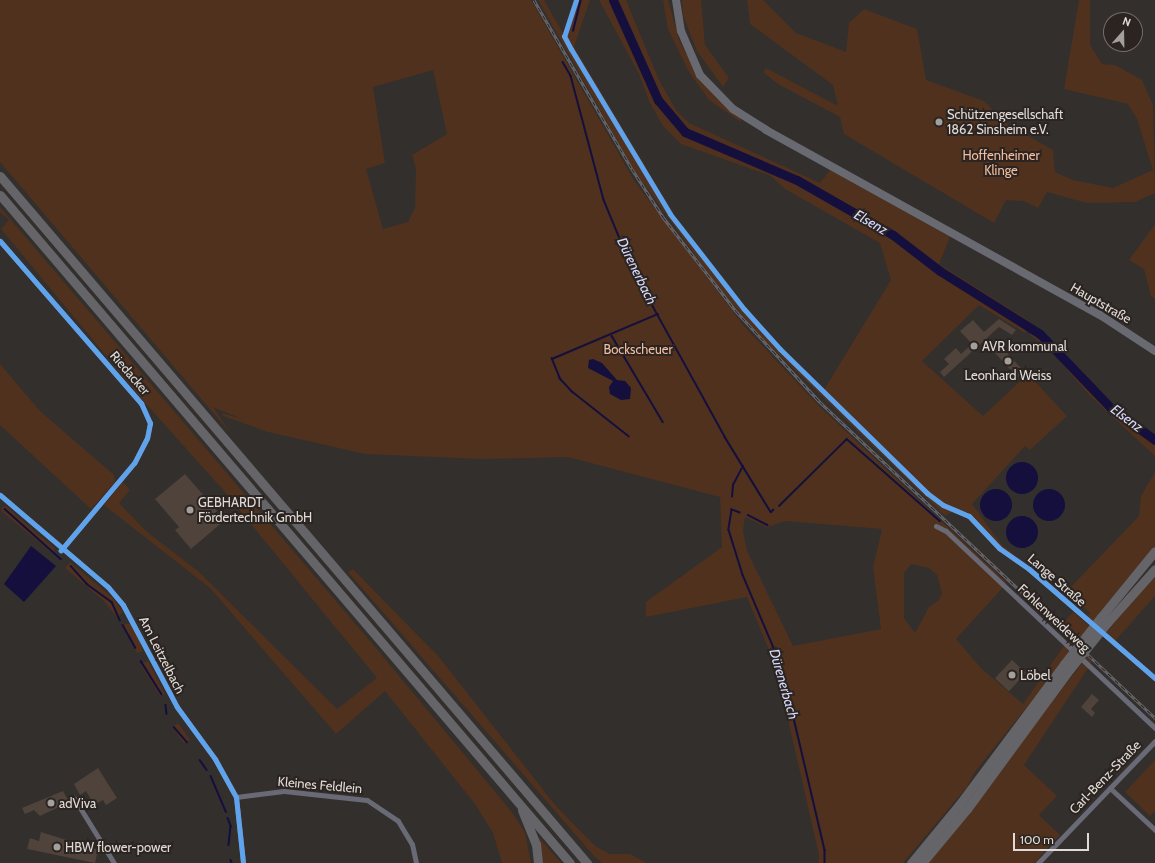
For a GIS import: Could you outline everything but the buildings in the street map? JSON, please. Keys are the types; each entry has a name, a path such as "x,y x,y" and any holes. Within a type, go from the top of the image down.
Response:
{"highway":[{"path":"0,176 587,863"},
{"path":"0,195 570,863"},
{"path":"911,863 959,805 1104,620 1144,568 1155,551"},
{"path":"1144,568 1155,558"},
{"path":"1104,620 1155,569"},
{"path":"922,863 967,809 1067,667"},
{"path":"518,802 536,844 538,863"},
{"path":"576,850 593,863"}],"main road":[{"name":"Hauptstraße","path":"676,0 681,31 700,75 733,109 766,130 1117,325 1155,351"}],"street":[{"name":"Riedacker","path":"0,240 142,403 150,422 146,438 134,463 61,550"},
{"name":"Am Leitzelbach","path":"0,495 61,550 108,587 123,604 177,706 215,759 236,797 243,863"},
{"name":"Lange Straße","path":"943,505 969,516 999,548 1029,569 1155,678"},
{"name":"Fohlenweideweg","path":"936,526 946,531 1155,728"},
{"name":"Carl-Benz-Straße","path":"1038,863 1155,741"},
{"path":"1110,788 1155,830"},
{"name":"Kleines Feldlein","path":"236,797 284,791 367,800 385,810 406,831 412,844 416,863"},
{"path":"74,798 114,863"}],"green space":[{"name":"Bockscheuer","path":"0,0 531,0 635,182 743,325 817,404 1007,583 956,639 982,669 1023,704 1068,640 1075,647 974,773 967,787 903,863 818,863 819,855 776,667 747,597 646,617 646,602 722,547 720,497 568,457 482,459 365,454 268,432 223,416 222,413 242,419 213,407 232,435 0,162","holes":["433,70 447,134 412,155 416,169 415,208 408,222 383,229 366,169 385,163 373,87","745,517 767,527 785,521 882,529 873,567 881,629 793,646 747,551 743,531","911,564 929,568 937,575 942,593 939,600 929,607 915,633 904,618 904,573"]},
{"path":"538,0 544,0 563,33 574,0 590,0 574,47 672,211 678,226 744,310 822,393 891,280 880,243 785,189 771,176 681,144 663,126 649,101 639,74 599,0 626,0 658,78 676,110 689,123 820,183 830,170 950,237 939,264 1032,323 1025,333 979,305 922,361 983,416 1028,374 1067,416 1030,450 1025,446 972,504 1002,545 1018,557 1001,547 971,514 957,509 945,516 758,334 716,284 634,170"},
{"path":"663,0 668,0 679,40 700,80 717,99 741,118 741,122 709,100 689,72 668,29"},
{"path":"682,0 701,0 705,45 729,78 723,87 697,51 683,15"},
{"name":"Hoffenheimer Klinge","path":"747,0 763,0 796,33 846,52 849,23 864,9 917,29 926,80 984,101 1007,124 1053,150 1055,172 1073,180 1113,188 1153,170 1137,119 1128,104 1064,89 1079,0 1090,0 1090,45 1102,64 1115,65 1142,80 1153,105 1155,193 1135,202 1087,203 1047,192 1038,208 1024,201 1006,200 994,223 844,134 840,117 778,84 763,72 766,68 838,106 833,85 750,24"},
{"path":"0,207 376,648 511,811 525,832 531,863 502,863 493,833 475,804 385,691 336,734 210,588 104,505 123,482 130,490 119,503 147,532 198,571 337,709 377,678 224,491 147,405 1,229 9,220 0,212"},
{"path":"1155,224 1155,299 1151,296 1144,269 1129,260"},
{"path":"1036,328 1118,408 1155,436 1155,456 1090,396 1049,349 1030,335"},
{"path":"0,364 40,411 114,475 115,482 91,509 0,425"},
{"path":"1155,472 1155,547 1093,622 1087,617 1090,613 1066,592 1139,516 1141,496"},
{"path":"6,506 55,549 52,553 1,511 2,507"},
{"path":"70,562 113,598 123,612 117,618 104,601 65,568"},
{"path":"353,569 439,657 555,805 595,846 610,854 630,854 647,863 602,863 594,856 348,572"},
{"path":"1155,575 1155,596 1115,641 1106,633"},
{"path":"1073,612 1090,627 1078,641 1061,626"},
{"path":"125,624 130,624 137,633 143,651 137,653 123,626"},
{"path":"1087,657 1092,662 1024,765 1057,796 1039,815 1060,835 1034,863 927,863"},
{"path":"148,661 165,694 160,696 140,664"},
{"path":"179,724 190,740 184,743 172,727"},
{"path":"1155,760 1155,811 1150,816 1125,792"},
{"path":"536,834 561,863 541,863"}],"shaded area":[{"path":"593,359 602,363 617,380 625,381 631,388 630,399 621,400 610,394 609,387 613,381 588,368 589,360"},
{"path":"1019,462 1025,462 1035,469 1038,478 1037,484 1031,491 1025,494 1019,494 1009,487 1006,481 1006,475 1013,465"},
{"path":"993,489 999,489 1009,496 1012,505 1011,511 1005,518 999,521 993,521 983,514 980,508 980,502 987,492"},
{"path":"1046,489 1052,489 1062,496 1065,505 1064,511 1058,518 1052,521 1046,521 1036,514 1033,508 1033,502 1040,492"},
{"path":"1019,516 1025,516 1035,523 1038,532 1037,538 1031,545 1025,548 1019,548 1009,541 1006,535 1006,529 1013,519"},
{"path":"31,546 56,566 24,602 4,584"}],"waterway":[{"name":"Dürenerbach","path":"573,31 581,0"},
{"name":"Elsenz","path":"613,0 658,100 685,132 797,180 893,235 940,271 1040,334 1111,408 1155,440"},
{"name":"Dürenerbach","path":"563,62 571,76 604,200 633,270 725,437 771,512 773,510"},
{"path":"629,437 572,392 560,379 552,359 658,314"},
{"path":"612,336 663,422"},
{"path":"779,506 847,439 940,521"},
{"name":"Dürenerbach","path":"732,497 733,485 743,466"},
{"path":"5,509 61,559"},
{"name":"Dürenerbach","path":"740,513 732,510 729,530 743,575 782,667 825,850 825,863"},
{"path":"748,515 768,525"},
{"path":"71,566 87,584 112,602 120,620"},
{"path":"123,625 136,648"},
{"path":"141,661 162,694"},
{"path":"166,705 167,714"},
{"path":"174,727 187,742"},
{"path":"200,760 207,770"},
{"path":"211,776 226,812"},
{"path":"228,818 231,826 229,845"}],"railway":[{"path":"534,0 632,169 663,217 736,311 820,402 1155,718"}],"cycle path":[{"path":"576,0 564,36 571,49 670,214 744,309 780,349 927,493 943,505 969,516 999,548 1029,569 1155,678"},
{"path":"0,241 141,403 150,423 147,438 134,463 61,550"},
{"path":"0,495 108,587 123,605 177,707 215,759 236,797 243,863"}],"place":[{"name":"Schützengesellschaft 1862 Sinsheim e.V.","path":"939,122"},
{"name":"AVR kommunal","path":"974,346"},
{"name":"Leonhard Weiss","path":"1008,361"},
{"name":"GEBHARDT Fördertechnik GmbH","path":"190,510"},
{"name":"Löbel","path":"1012,675"},
{"name":"adViva","path":"51,803"},
{"name":"HBW flower-power","path":"57,847"}]}
